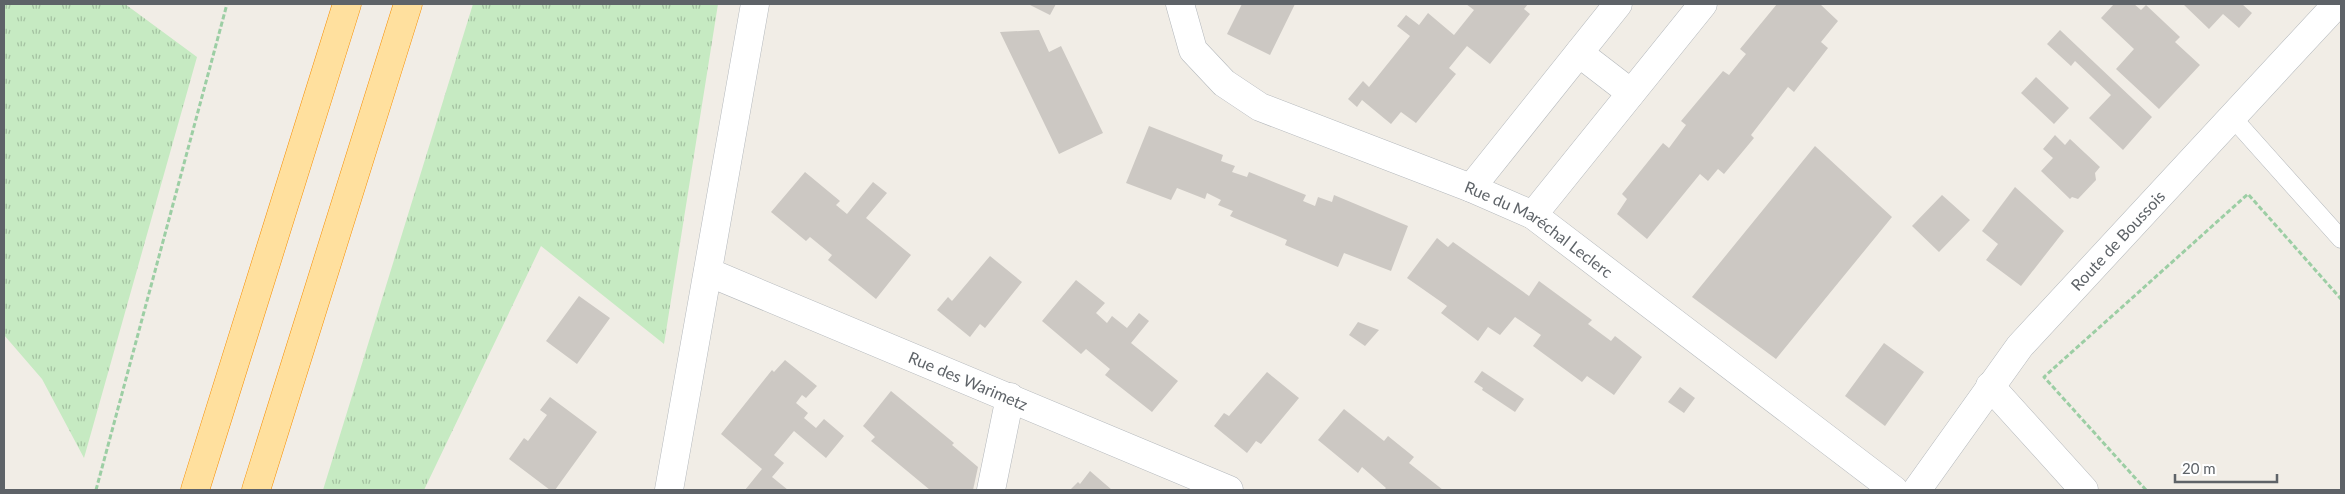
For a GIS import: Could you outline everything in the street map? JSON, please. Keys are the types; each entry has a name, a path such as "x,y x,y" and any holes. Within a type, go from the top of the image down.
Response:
{"highway":[{"path":"195,490 347,4"},
{"path":"256,490 408,4"}],"street":[{"path":"669,490 755,4"},
{"name":"Rue du Maréchal Leclerc","path":"1180,4 1193,50 1224,83 1260,107 1471,188 1533,215 1894,490"},
{"path":"1471,188 1618,4"},
{"path":"1533,215 1703,4"},
{"name":"Route de Boussois","path":"1917,490 2020,346 2337,4"},
{"path":"1579,53 1631,93"},
{"name":"Rue des Warimetz","path":"708,272 1229,490"},
{"path":"1990,386 2084,490"},
{"path":"991,490 1010,397"}],"lane":[{"path":"2232,116 2341,239"}],"path":[{"path":"96,490 227,4"},
{"path":"2146,490 2044,378 2248,194 2341,299"}],"green space":[{"path":"4,4 125,4 197,57 84,458 42,379 4,335"},
{"path":"473,4 718,4 664,344 541,246 424,490 323,490"}],"building":[{"path":"1028,4 1056,4 1050,15"},
{"path":"1242,4 1295,4 1270,55 1227,34"},
{"path":"1466,4 1528,4 1524,9 1530,14 1490,64 1467,46 1449,68 1456,74 1416,123 1401,112 1391,124 1362,100 1357,107 1348,99 1363,81 1369,87 1410,36 1397,26 1406,15 1419,25 1428,13 1454,35 1474,10"},
{"path":"1777,4 1820,4 1838,21 1821,42 1828,48 1794,92 1788,87 1751,135 1754,138 1724,174 1718,169 1708,181 1700,174 1647,239 1617,214 1627,199 1622,194 1663,143 1669,148 1686,125 1681,121 1723,71 1729,75 1746,54 1740,49"},
{"path":"2114,4 2134,4 2141,10 2146,5 2180,37 2175,42 2200,65 2159,109 2116,69 2134,49 2101,18"},
{"path":"2183,4 2242,4 2252,13 2239,28 2223,14 2209,29"},
{"path":"1039,30 1049,52 1061,46 1103,133 1059,154 1000,32"},
{"path":"2060,30 2152,117 2123,150 2089,118 2111,95 2075,61 2071,66 2047,44"},
{"path":"2036,77 2069,108 2054,124 2021,93"},
{"path":"1149,126 1223,155 1221,161 1235,166 1232,172 1247,177 1249,172 1306,195 1303,201 1315,206 1318,197 1332,202 1334,195 1408,226 1391,271 1344,253 1338,267 1285,245 1287,240 1230,216 1233,211 1218,205 1221,200 1207,193 1205,199 1177,188 1171,200 1126,183"},
{"path":"2055,135 2065,145 2070,139 2100,167 2095,173 2096,180 2078,199 2072,197 2070,199 2041,171 2053,158 2043,149"},
{"path":"1815,146 1892,217 1776,359 1692,297"},
{"path":"805,172 840,201 836,205 847,214 873,182 887,193 866,218 911,255 876,299 828,260 832,255 810,237 806,241 771,212"},
{"path":"2015,187 2064,231 2021,286 1986,260 1998,244 1982,231"},
{"path":"1942,195 1970,220 1939,252 1912,226"},
{"path":"1437,238 1448,247 1453,242 1529,296 1539,281 1592,320 1588,324 1611,341 1615,336 1642,357 1614,395 1587,376 1582,382 1533,346 1541,335 1515,317 1500,335 1488,327 1478,341 1441,313 1447,306 1407,278"},
{"path":"990,256 1022,282 985,328 980,324 970,337 937,310 948,297 952,301"},
{"path":"1076,280 1105,303 1096,313 1107,323 1112,316 1127,328 1139,313 1149,321 1131,343 1178,381 1152,412 1105,375 1110,369 1086,349 1081,354 1042,321"},
{"path":"579,296 610,318 577,364 546,341"},
{"path":"1358,322 1379,330 1365,346 1349,335"},
{"path":"1884,343 1924,372 1885,426 1845,396"},
{"path":"785,360 817,386 806,398 802,395 796,403 808,413 804,418 816,428 824,419 844,436 826,458 794,431 774,455 784,463 772,477 788,490 745,490 762,469 721,434 772,370 774,372"},
{"path":"1482,371 1524,399 1515,412 1482,390 1483,388 1474,382"},
{"path":"1267,372 1299,398 1261,444 1256,441 1247,453 1214,426 1224,413 1229,416"},
{"path":"1680,387 1695,398 1684,413 1668,402"},
{"path":"891,391 954,443 952,445 978,467 973,490 930,490 871,441 875,437 863,426"},
{"path":"550,397 597,432 555,490 550,490 509,459 524,438 528,441 547,415 540,410"},
{"path":"1344,409 1384,441 1388,436 1414,457 1409,463 1443,490 1384,490 1386,488 1362,467 1358,473 1318,440"},
{"path":"1090,471 1112,490 1070,490 1078,482 1080,484"}]}
